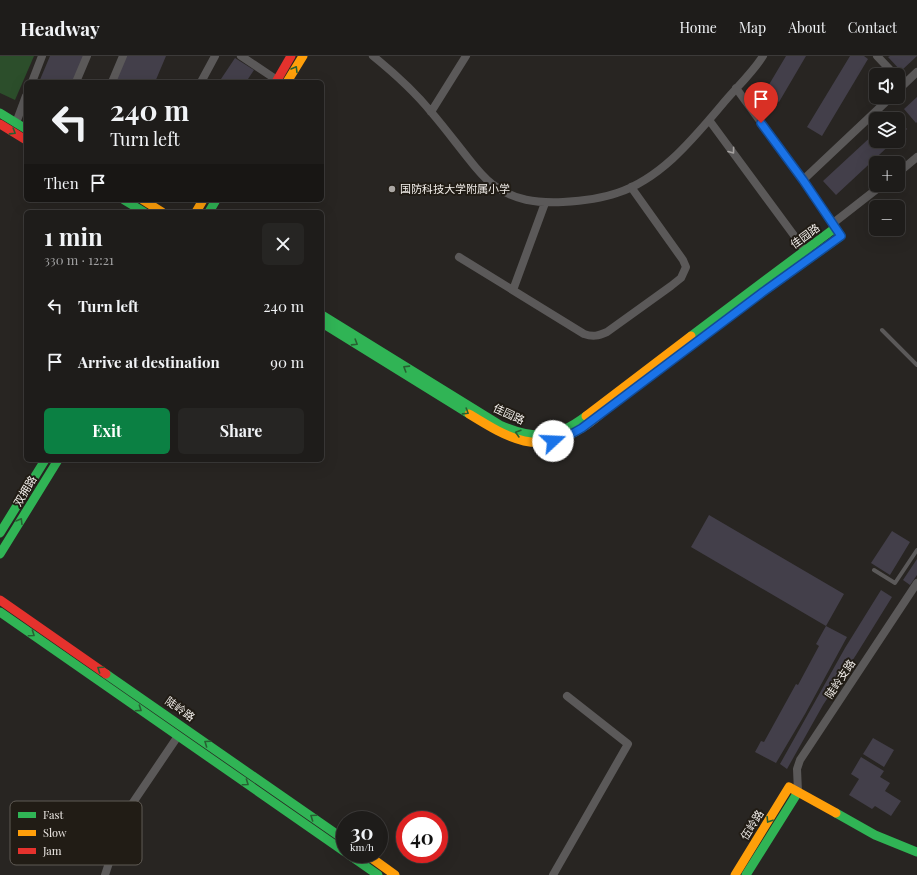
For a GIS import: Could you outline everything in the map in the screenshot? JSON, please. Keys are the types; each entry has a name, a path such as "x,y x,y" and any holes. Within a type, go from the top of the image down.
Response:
{"street":[{"path":"33,80 42,56"},
{"path":"77,80 87,56"},
{"path":"113,80 123,56"},
{"path":"201,80 215,56"},
{"path":"241,56 275,80"},
{"path":"277,80 291,56"},
{"path":"288,80 303,56"},
{"path":"373,56 389,69 431,112 478,170 492,184 508,194 524,200 545,203 580,201 599,198 618,193 640,182 663,166 688,144 762,56"},
{"path":"431,112 466,56"},
{"path":"877,56 888,68"},
{"path":"905,83 917,72"},
{"path":"736,88 803,180 834,226 874,192"},
{"path":"16,123 24,101"},
{"path":"803,180 884,104"},
{"path":"0,113 24,128"},
{"path":"709,120 808,254"},
{"path":"0,124 24,139"},
{"path":"905,167 917,157"},
{"path":"459,258 584,334 594,337 607,332 681,278 686,267 683,260 631,187"},
{"path":"127,202 141,210"},
{"path":"146,202 159,210"},
{"path":"513,290 545,203"},
{"name":"佳园路","path":"324,316 500,425 528,435 553,434 563,431 578,422 808,254 841,236 834,226"},
{"name":"佳园路","path":"324,324 502,434 515,440 526,442 553,441 566,437 582,428 808,254"},
{"name":"双拥路","path":"0,533 44,462"},
{"name":"双拥路","path":"0,554 57,462"},
{"name":"陡岭支路","path":"797,794 797,769 800,760 917,583"},
{"name":"陡岭路","path":"0,600 336,834"},
{"name":"陡岭路","path":"0,612 336,846"},
{"path":"553,875 628,744 567,696"},
{"path":"134,801 178,736"},
{"name":"伍岭路","path":"735,875 788,789 797,794 746,875"},
{"path":"797,794 875,835 917,852"},
{"path":"797,794 857,831 917,857"},
{"path":"361,863 378,875"},
{"path":"378,863 395,875"},
{"path":"105,875 108,865"}],"lane":[{"path":"882,330 917,365"},
{"path":"874,570 895,583 917,550"}],"green space":[{"path":"0,56 34,56 15,100 0,93"}],"building":[{"path":"50,56 87,56 77,80 40,80"},
{"path":"123,56 166,56 156,80 113,80"},
{"path":"786,56 806,56 779,102 764,93"},
{"path":"850,56 864,56 868,59 822,136 807,127"},
{"path":"917,56 904,68 898,68 888,57"},
{"path":"235,58 254,70 247,80 220,80"},
{"path":"917,97 917,122 916,123 904,109"},
{"path":"869,138 869,148 886,148 878,156 869,156 869,164 836,195 823,181"},
{"path":"709,515 844,594 826,626 691,547"},
{"path":"892,531 910,542 890,575 871,563"},
{"path":"917,559 917,575 910,585 903,580"},
{"path":"881,590 892,597 823,705 787,769 780,764 845,648"},
{"path":"826,626 847,637 805,714 776,763 755,752 761,741 764,742 796,684 798,685 819,646 816,644"},
{"path":"873,738 894,750 884,767 863,754"},
{"path":"861,757 884,771 880,777 890,783 885,791 901,801 891,816 875,806 872,809 849,795 859,779 851,774"}],"traffic: fast":[{"path":"0,113 24,128"},
{"path":"127,202 141,210"},
{"path":"210,210 215,202"},
{"path":"609,407 763,292 841,236 835,228 691,336"},
{"path":"324,316 500,425 512,430 534,435 555,433 575,424 586,416"},
{"path":"324,324 469,414"},
{"path":"0,533 44,462"},
{"path":"0,554 57,462"},
{"path":"0,612 336,846"},
{"path":"106,674 336,834"},
{"path":"746,875 798,792"},
{"path":"836,813 875,835 917,852"},
{"path":"361,863 378,875"}],"traffic: slow":[{"path":"288,80 303,56"},
{"path":"146,202 159,210"},
{"path":"197,210 202,202"},
{"path":"586,416 691,336"},
{"path":"469,414 510,437 537,443 566,437 586,426 609,407"},
{"path":"735,875 789,787 836,813"},
{"path":"378,863 395,875"}],"traffic: jam":[{"path":"277,80 291,56"},
{"path":"0,124 24,139"},
{"path":"0,600 106,674"}],"place":[{"name":"国防科技大学附属小学","path":"392,189"}],"route":[{"path":"553,441 566,437 582,428 763,292 841,236 803,180 761,123"}]}
